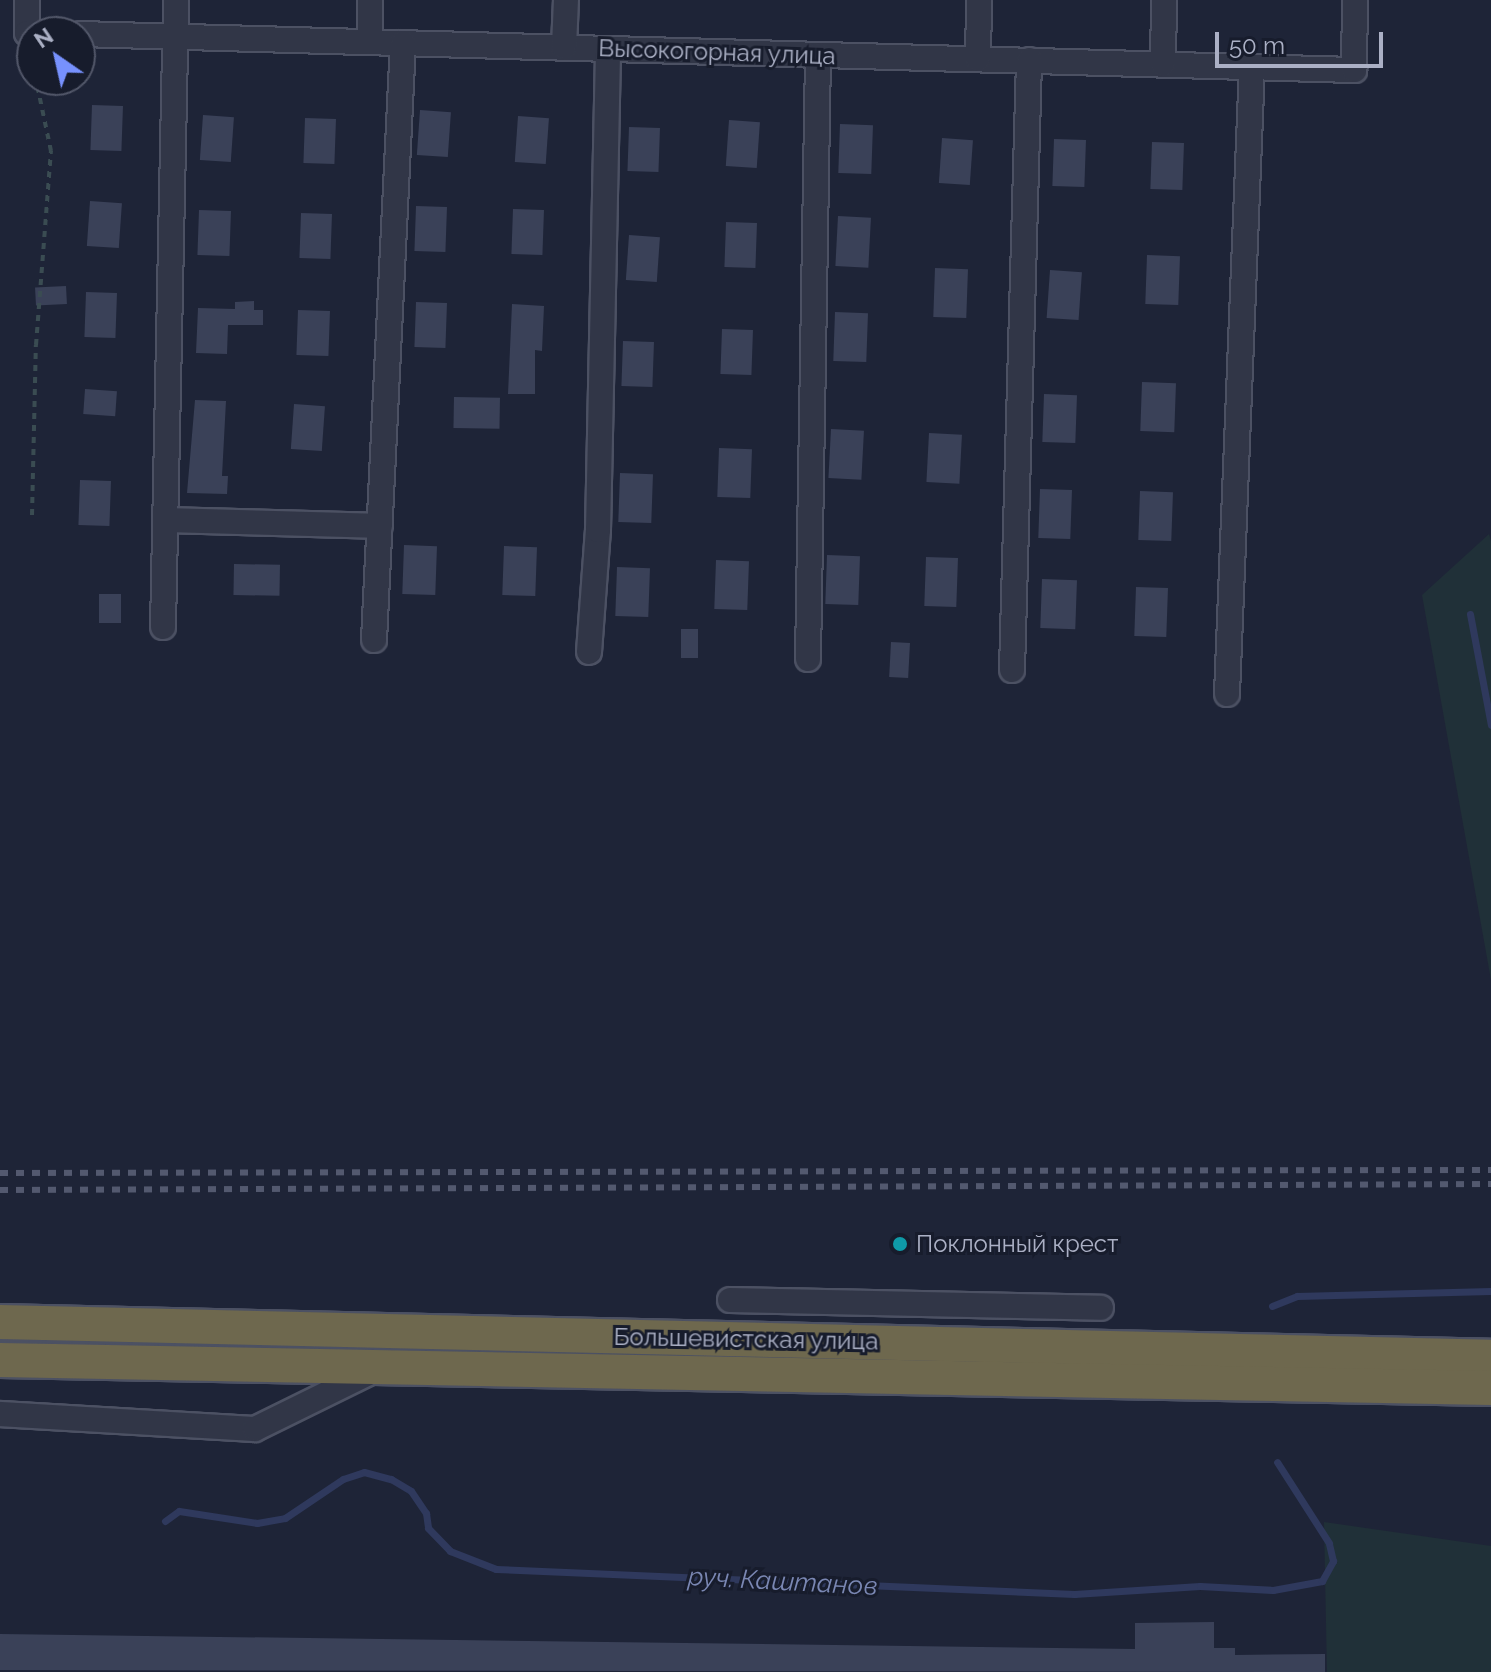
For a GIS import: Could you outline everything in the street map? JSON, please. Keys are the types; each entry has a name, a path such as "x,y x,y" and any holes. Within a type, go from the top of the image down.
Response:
{"highway":[{"name":"Большевистская улица","path":"0,1322 1491,1357"},
{"name":"Большевистская улица","path":"0,1360 1491,1388"}],"street":[{"path":"163,627 169,520 176,0"},
{"path":"370,0 370,42"},
{"path":"564,47 566,0"},
{"path":"978,59 979,0"},
{"path":"1163,64 1164,0"},
{"name":"Высокогорная улица","path":"96,35 1354,70 1355,0"},
{"path":"374,640 403,43"},
{"path":"589,652 598,530 608,49"},
{"path":"808,659 818,55"},
{"path":"1012,670 1029,60"},
{"path":"1227,694 1252,67"},
{"path":"169,520 380,526"},
{"path":"730,1300 1101,1308"},
{"path":"0,1414 255,1429 381,1367"}],"path":[{"path":"32,515 36,345 51,151 39,96"}],"shaded area":[{"path":"1489,534 1491,541 1491,980 1422,595"},
{"path":"1324,1522 1491,1546 1491,1672 1327,1672"}],"building":[{"path":"92,105 123,106 121,151 90,150"},
{"path":"420,110 451,112 448,157 417,155"},
{"path":"203,115 234,117 231,162 200,160"},
{"path":"518,116 549,118 546,164 515,162"},
{"path":"305,118 336,119 334,164 303,163"},
{"path":"729,120 760,122 757,168 726,166"},
{"path":"840,124 873,125 871,174 838,173"},
{"path":"629,127 660,128 658,172 627,171"},
{"path":"942,138 973,140 970,185 939,183"},
{"path":"1054,139 1086,140 1084,187 1052,186"},
{"path":"1152,142 1184,143 1182,190 1150,189"},
{"path":"90,201 122,203 119,248 87,246"},
{"path":"416,206 447,207 445,252 414,251"},
{"path":"513,209 544,210 542,255 511,254"},
{"path":"199,210 231,211 229,256 197,255"},
{"path":"301,213 332,214 330,259 299,258"},
{"path":"838,216 871,218 868,268 835,266"},
{"path":"726,222 757,223 755,268 724,267"},
{"path":"629,235 660,237 657,282 626,280"},
{"path":"1147,255 1180,256 1178,305 1145,304"},
{"path":"935,268 968,269 966,318 933,317"},
{"path":"1050,270 1082,272 1079,320 1047,318"},
{"path":"66,286 67,304 36,306 35,288"},
{"path":"86,292 117,293 115,338 84,337"},
{"path":"254,301 254,310 263,310 263,325 228,325 227,354 196,353 198,308 235,309 235,302"},
{"path":"416,302 447,303 445,348 414,347"},
{"path":"512,304 544,306 542,351 535,350 535,394 508,394"},
{"path":"298,310 330,311 328,356 296,355"},
{"path":"835,312 868,313 866,362 833,361"},
{"path":"722,329 753,330 751,375 720,374"},
{"path":"623,341 654,342 652,387 621,386"},
{"path":"1142,382 1176,383 1174,432 1140,431"},
{"path":"85,389 117,391 115,416 83,414"},
{"path":"1044,394 1077,395 1075,443 1042,442"},
{"path":"454,397 500,398 499,429 453,428"},
{"path":"195,400 226,401 222,476 228,476 227,494 187,493"},
{"path":"294,404 325,406 322,451 291,449"},
{"path":"831,429 864,431 861,480 828,478"},
{"path":"929,433 962,435 959,484 926,482"},
{"path":"719,448 752,449 750,498 717,497"},
{"path":"620,473 653,474 651,523 618,522"},
{"path":"80,480 111,481 109,526 78,525"},
{"path":"1040,489 1072,490 1070,539 1038,538"},
{"path":"1140,491 1173,492 1171,541 1138,540"},
{"path":"404,545 437,546 435,595 402,594"},
{"path":"504,546 537,547 535,596 502,595"},
{"path":"827,555 860,556 858,605 825,604"},
{"path":"926,557 958,558 956,607 924,606"},
{"path":"716,560 749,561 747,610 714,609"},
{"path":"234,564 280,565 279,596 233,595"},
{"path":"617,567 650,568 648,617 615,616"},
{"path":"1042,579 1077,580 1075,629 1040,628"},
{"path":"1136,587 1168,588 1166,637 1134,636"},
{"path":"99,594 121,594 121,623 99,623"},
{"path":"681,629 698,629 698,658 681,658"},
{"path":"891,642 910,643 908,678 889,677"},
{"path":"1214,1622 1214,1648 1235,1648 1235,1655 1325,1654 1325,1672 0,1670 0,1634 1135,1649 1135,1623"}],"waterway":[{"name":"руч. Каштанов","path":"1470,614 1491,725"},
{"name":"руч. Каштанов","path":"1272,1306 1297,1296 1491,1291"},
{"name":"руч. Каштанов","path":"165,1521 179,1511 257,1523 285,1518 343,1479 364,1472 391,1479 411,1491 426,1513 428,1528 450,1551 496,1569 1074,1594 1200,1586 1273,1590 1322,1581 1333,1561 1329,1543 1277,1462"}],"railway":[{"path":"0,1173 1491,1170"},
{"path":"0,1190 1491,1184"}],"place":[{"name":"Поклонный крест","path":"900,1244"}]}
